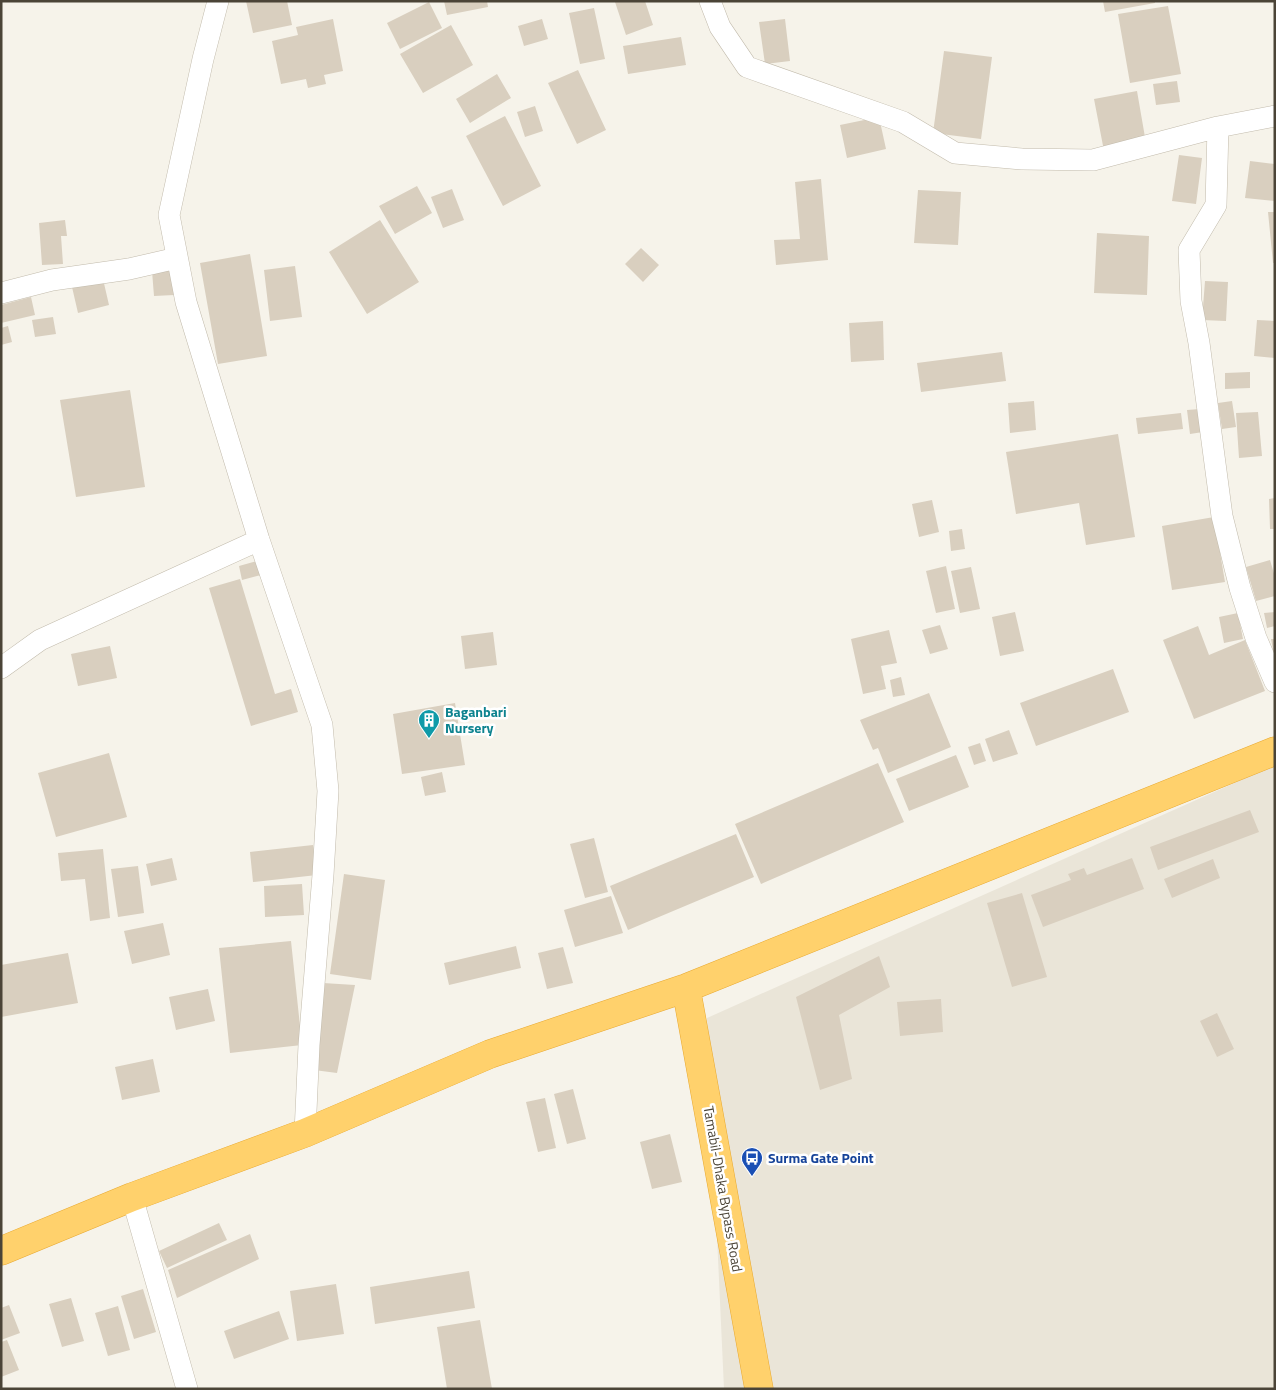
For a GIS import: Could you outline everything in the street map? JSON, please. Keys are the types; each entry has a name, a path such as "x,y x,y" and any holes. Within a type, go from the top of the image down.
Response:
{"highway":[{"path":"1,1251 132,1197 305,1133 490,1054 686,988 1275,751"},
{"name":"Tamabil-Dhaka Bypass Road","path":"686,988 759,1389"}],"street":[{"path":"218,1 203,59 170,215 186,302 260,540 322,725 328,791 309,1045 305,1133"},
{"path":"710,1 720,27 747,67 903,122 955,153 1022,159 1094,160 1218,127 1275,116"},
{"path":"1218,127 1216,205 1189,250 1191,302 1199,343 1222,516 1240,588 1256,638 1275,682"},
{"path":"1,294 52,280 178,258"},
{"path":"1,668 40,640 260,540"},
{"path":"132,1197 187,1389"}],"shaded area":[{"path":"1275,765 1275,1389 724,1389 707,1018"}],"building":[{"path":"246,1 287,1 292,25 253,33"},
{"path":"444,1 487,1 488,7 447,15"},
{"path":"645,1 653,25 626,35 615,2"},
{"path":"1103,1 1155,1 1155,3 1105,12"},
{"path":"429,2 442,28 400,49 387,23"},
{"path":"1168,6 1181,74 1130,83 1118,14"},
{"path":"594,8 605,59 580,64 569,13"},
{"path":"333,19 343,71 324,75 326,84 308,88 306,79 281,84 272,41 298,35 296,27"},
{"path":"542,19 548,39 524,46 518,26"},
{"path":"785,19 790,61 765,64 759,22"},
{"path":"451,25 473,65 423,93 400,54"},
{"path":"681,37 686,65 628,74 623,46"},
{"path":"944,51 992,57 981,139 933,133"},
{"path":"578,70 606,130 577,144 548,83"},
{"path":"497,74 511,98 470,123 456,99"},
{"path":"1177,81 1180,102 1156,105 1153,84"},
{"path":"1137,91 1146,143 1104,151 1094,99"},
{"path":"535,106 543,131 525,137 517,112"},
{"path":"505,116 541,186 503,206 466,136"},
{"path":"879,117 886,149 847,158 840,125"},
{"path":"1179,155 1202,158 1196,204 1172,201"},
{"path":"1250,161 1275,164 1275,201 1245,198"},
{"path":"821,179 828,260 776,265 774,240 800,239 795,182"},
{"path":"417,186 432,213 395,234 379,206"},
{"path":"452,189 464,220 443,228 431,197"},
{"path":"918,190 961,192 958,245 914,243"},
{"path":"1268,212 1275,212 1275,263 1273,263"},
{"path":"65,220 67,236 61,236 63,264 42,265 39,223"},
{"path":"380,220 419,282 367,314 329,252"},
{"path":"1097,233 1149,236 1147,295 1094,293"},
{"path":"641,248 659,265 643,282 625,264"},
{"path":"250,254 267,356 218,364 200,263"},
{"path":"295,266 302,317 270,321 264,270"},
{"path":"173,270 174,295 154,296 152,271"},
{"path":"103,279 109,305 78,313 72,287"},
{"path":"1205,281 1228,282 1226,321 1202,320"},
{"path":"31,297 35,315 1,323 1,305"},
{"path":"53,317 56,334 35,337 32,320"},
{"path":"1257,320 1275,321 1275,358 1254,356"},
{"path":"883,321 884,360 851,362 849,323"},
{"path":"8,326 12,342 1,345 1,328"},
{"path":"1002,352 1006,381 921,392 917,363"},
{"path":"1250,372 1250,388 1225,389 1225,373"},
{"path":"130,390 145,487 76,497 60,400"},
{"path":"1034,401 1036,430 1010,433 1008,403"},
{"path":"1232,401 1236,427 1222,429 1218,403"},
{"path":"1200,409 1203,432 1190,434 1187,410"},
{"path":"1258,412 1262,456 1239,458 1236,413"},
{"path":"1181,413 1183,429 1138,434 1136,418"},
{"path":"1118,434 1135,537 1086,545 1079,503 1016,514 1006,452"},
{"path":"1275,498 1275,529 1270,529 1269,499"},
{"path":"932,500 939,532 919,537 912,504"},
{"path":"1214,517 1225,582 1172,590 1162,526"},
{"path":"962,529 965,549 951,551 949,531"},
{"path":"1270,560 1275,577 1275,596 1256,601 1246,567"},
{"path":"257,561 261,575 242,580 239,566"},
{"path":"946,566 955,609 936,613 926,571"},
{"path":"971,567 980,609 960,613 951,571"},
{"path":"240,579 275,694 291,689 298,712 251,726 209,588"},
{"path":"1015,612 1024,651 1000,656 992,617"},
{"path":"1275,612 1275,626 1267,628 1264,613"},
{"path":"1238,613 1243,639 1224,643 1219,617"},
{"path":"940,625 948,649 930,654 922,630"},
{"path":"1198,626 1209,655 1245,640 1265,691 1194,719 1163,640"},
{"path":"889,630 897,663 881,666 886,689 863,694 851,639"},
{"path":"493,632 497,665 465,669 461,636"},
{"path":"1271,639 1275,639 1275,655 1274,655"},
{"path":"110,646 117,678 78,686 71,654"},
{"path":"1113,669 1129,712 1036,746 1020,703"},
{"path":"901,677 905,695 893,697 890,680"},
{"path":"929,693 951,747 888,773 878,748 873,750 860,720"},
{"name":"Baganbari Nursery","path":"455,703 465,765 402,774 393,714"},
{"path":"1009,730 1018,754 993,762 985,739"},
{"path":"980,743 986,761 974,765 968,747"},
{"path":"109,753 127,817 56,837 38,773"},
{"path":"956,755 969,787 909,811 896,779"},
{"path":"878,763 904,822 761,884 735,824"},
{"path":"442,772 446,792 425,796 421,777"},
{"path":"1250,810 1259,832 1158,870 1150,847"},
{"path":"736,834 754,877 628,930 610,886"},
{"path":"594,838 608,892 585,898 570,844"},
{"path":"313,845 317,875 253,882 250,852"},
{"path":"103,849 110,918 90,921 85,879 61,881 58,853"},
{"path":"172,858 177,880 151,886 146,864"},
{"path":"1132,858 1144,889 1043,927 1031,895 1071,880 1068,874 1084,868 1087,875"},
{"path":"1213,859 1220,878 1172,898 1164,879"},
{"path":"138,866 144,913 118,917 111,869"},
{"path":"344,874 385,880 371,980 330,974"},
{"path":"302,884 304,915 265,917 264,886"},
{"path":"1022,893 1047,977 1012,987 987,903"},
{"path":"611,896 623,933 575,947 564,910"},
{"path":"163,923 170,955 132,964 124,931"},
{"path":"291,941 302,1045 230,1053 219,948"},
{"path":"516,946 521,968 449,985 444,963"},
{"path":"563,947 573,983 547,989 538,953"},
{"path":"68,953 78,1003 1,1017 1,965"},
{"path":"879,956 890,987 839,1015 852,1079 820,1090 796,997"},
{"path":"323,983 355,985 337,1073 314,1070"},
{"path":"208,989 215,1021 176,1030 169,997"},
{"path":"941,999 943,1032 900,1036 897,1002"},
{"path":"1217,1013 1234,1049 1217,1057 1200,1021"},
{"path":"153,1059 160,1092 122,1100 115,1067"},
{"path":"573,1089 586,1139 567,1144 554,1094"},
{"path":"545,1098 556,1148 538,1152 526,1102"},
{"path":"670,1134 682,1182 652,1189 640,1142"},
{"path":"219,1223 227,1240 167,1268 159,1251"},
{"path":"250,1234 259,1259 177,1298 168,1270"},
{"path":"469,1271 475,1308 375,1324 370,1287"},
{"path":"336,1284 344,1334 297,1341 290,1291"},
{"path":"143,1289 156,1332 134,1339 121,1296"},
{"path":"71,1298 84,1341 62,1347 49,1304"},
{"path":"9,1305 20,1333 1,1340 1,1308"},
{"path":"118,1306 130,1350 108,1356 95,1313"},
{"path":"279,1311 289,1339 234,1359 224,1331"},
{"path":"480,1320 492,1389 447,1389 437,1327"},
{"path":"7,1340 19,1370 1,1377 1,1342"}],"place":[{"name":"Baganbari Nursery","path":"429,739"},
{"name":"Surma Gate Point","path":"752,1177"}]}
